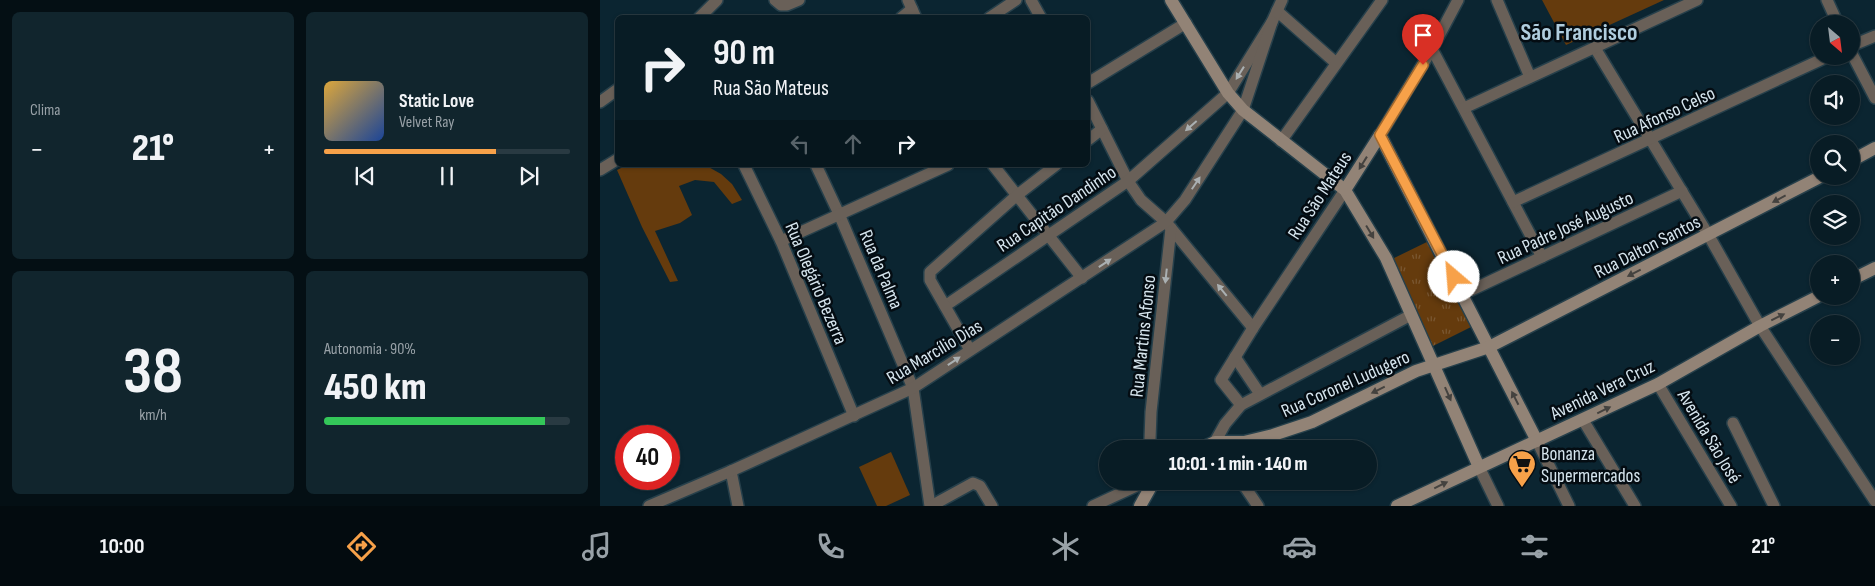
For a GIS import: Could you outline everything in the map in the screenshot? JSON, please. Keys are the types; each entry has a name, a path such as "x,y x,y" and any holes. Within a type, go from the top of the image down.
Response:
{"main road":[{"path":"1171,0 1228,93 1244,110 1345,190 1386,258 1479,466"},
{"path":"1380,135 1537,441"},
{"name":"Rua São Mateus","path":"1345,190 1380,135"},
{"path":"1860,156 1875,148"},
{"name":"Rua Dalton Santos","path":"1489,347 1810,182"},
{"path":"1860,276 1875,268"},
{"name":"Avenida Vera Cruz","path":"1397,506 1479,466 1658,384 1760,326 1810,301"},
{"name":"Rua Coronel Ludugero","path":"1252,440 1312,422 1416,371 1489,347"},
{"path":"1140,506 1149,490"}],"street":[{"path":"702,15 716,0"},
{"path":"778,2 787,5 799,0"},
{"path":"994,15 1016,0"},
{"path":"1031,0 1039,15"},
{"path":"1169,225 1244,110 1272,22 1282,0"},
{"path":"1282,140 1382,0"},
{"name":"Rua São Mateus","path":"1380,135 1432,49 1458,0"},
{"path":"1497,0 1530,77"},
{"path":"1464,108 1697,0"},
{"path":"1827,0 1834,15"},
{"path":"1277,11 1336,63"},
{"path":"1228,93 1272,22"},
{"path":"1090,81 1186,24"},
{"path":"1860,42 1875,36"},
{"path":"1595,48 1682,191 1760,326 1875,501"},
{"path":"1432,49 1542,257"},
{"name":"Rua Afonso Celso","path":"1514,202 1810,65"},
{"path":"1858,65 1875,98"},
{"path":"600,102 615,91"},
{"name":"Rua Capitão Dandinho","path":"945,306 1128,181 1228,93"},
{"path":"1090,105 1128,181 1141,200 1169,225 1254,328"},
{"path":"1090,138 1102,129"},
{"path":"600,170 615,161"},
{"name":"Rua Olegário Bezerra","path":"745,167 781,241 854,416"},
{"name":"Rua da Palma","path":"817,167 913,388 930,506"},
{"path":"781,241 944,167"},
{"path":"994,167 1082,278"},
{"path":"970,350 930,280 930,272 1016,196 1053,167"},
{"name":"Rua São Mateus","path":"1241,405 1221,380 1345,190"},
{"name":"Rua Padre José Augusto","path":"1463,294 1682,191"},
{"name":"Rua Marcílio Dias","path":"649,506 731,471 913,388 1082,278 1169,225"},
{"name":"Rua Martins Afonso","path":"1150,440 1151,412 1169,225"},
{"path":"1220,440 1225,424 1241,405 1341,354 1411,315"},
{"path":"1235,356 1260,394"},
{"name":"Avenida São José","path":"1658,384 1731,506"},
{"path":"1583,420 1635,506"},
{"path":"1733,423 1774,506"},
{"path":"1537,441 1569,506"},
{"path":"1479,466 1498,506"},
{"path":"731,471 738,506"},
{"path":"930,506 973,483 980,486 992,506"},
{"path":"1093,506 1128,490"},
{"path":"1248,490 1258,506"}],"green space":[{"path":"1542,0 1664,0 1566,45"},
{"path":"623,167 709,167 721,174 732,184 742,200 732,204 714,182 695,180 679,186 692,215 680,223 655,231 678,281 670,282 642,227 617,170"},
{"path":"1431,240 1473,326 1431,347 1388,261"},
{"path":"891,452 910,495 886,506 877,506 859,467"}],"place":[{"name":"Bonanza Supermercados","path":"1522,488"}],"district":[{"name":"São Francisco","path":"1579,32"}],"route":[{"path":"1423,65 1380,135 1454,277"}]}
